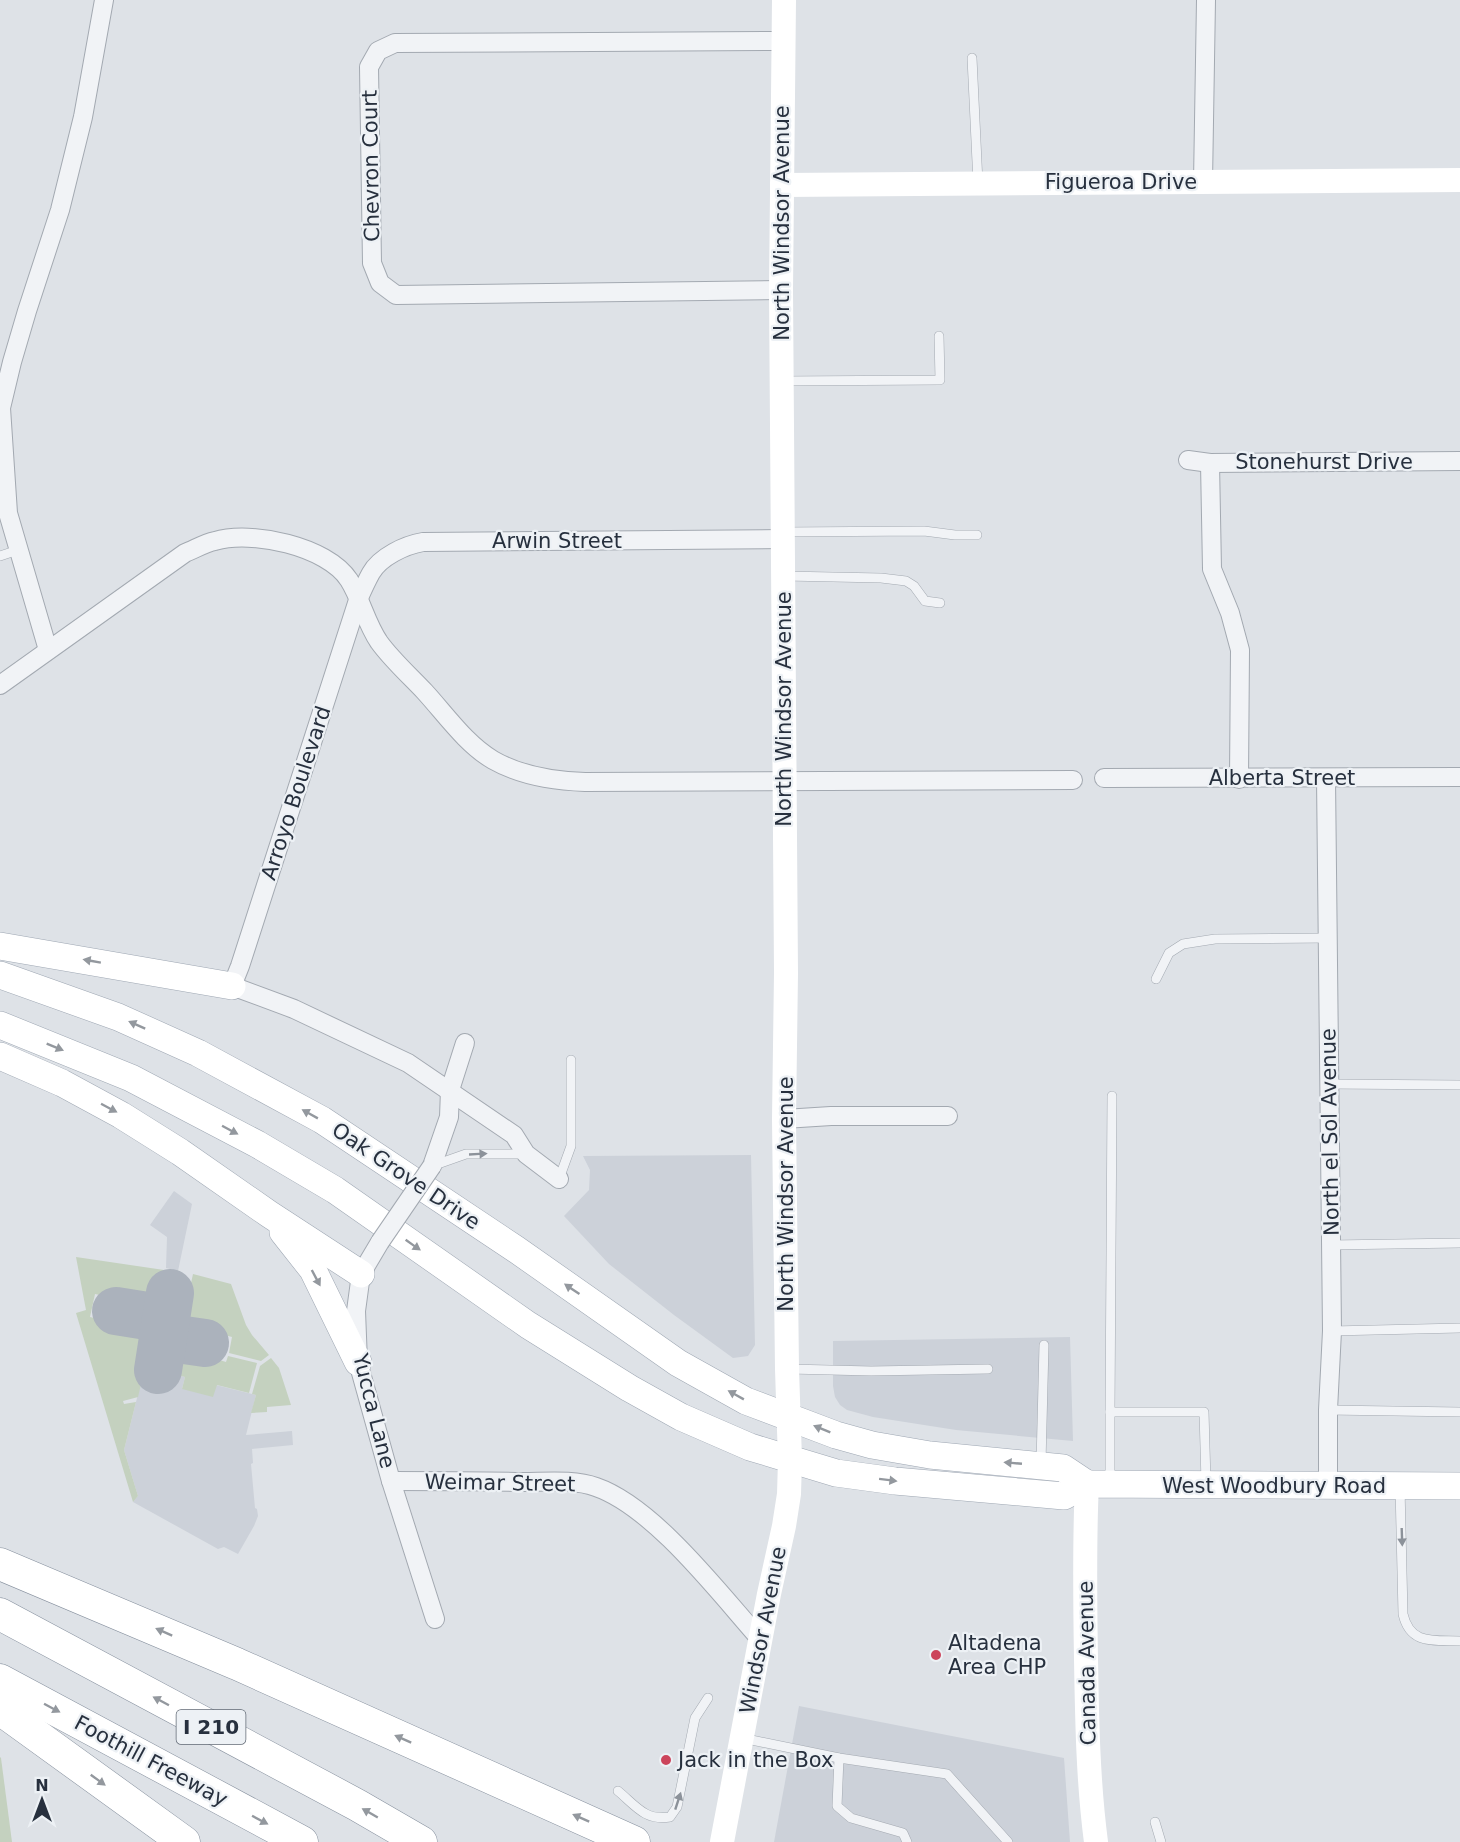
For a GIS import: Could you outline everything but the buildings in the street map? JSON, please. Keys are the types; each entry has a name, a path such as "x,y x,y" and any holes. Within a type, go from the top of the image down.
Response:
{"highway":[{"path":"0,1564 161,1631 634,1842"},
{"name":"I 210","path":"0,1614 357,1805 421,1842"},
{"name":"Foothill Freeway","path":"0,1680 302,1842"},
{"path":"0,1709 184,1842"}],"main road":[{"path":"0,946 232,986"},
{"name":"Oak Grove Drive","path":"0,975 118,1017 198,1053 426,1176 678,1363 746,1401 790,1417"},
{"path":"0,1025 131,1078 257,1144 335,1190 528,1325 629,1388 681,1418 750,1447 790,1460"},
{"path":"0,1056 62,1083 121,1115 180,1152 360,1274"},
{"path":"269,1214 313,1270 358,1362"},
{"path":"790,1417 836,1435 872,1445 930,1455 1063,1468 1098,1485"},
{"name":"West Woodbury Road","path":"790,1460 836,1473 1064,1496 1098,1485 1460,1486"}],"street":[{"path":"48,650 8,513 1,408 27,311 60,210 83,117 104,0"},
{"name":"North Windsor Avenue","path":"784,0 782,185 786,973 784,1119 787,1369 790,1417"},
{"path":"1203,182 1206,0"},
{"name":"Chevron Court","path":"782,290 396,295 380,284 372,263 369,67 378,51 395,43 783,41"},
{"name":"Figueroa Drive","path":"782,185 1460,180"},
{"name":"Stonehurst Drive","path":"1188,460 1210,463 1460,461"},
{"path":"1210,463 1212,569 1230,613 1240,650 1239,779"},
{"name":"Arwin Street","path":"358,600 372,571 394,552 408,544 783,536"},
{"path":"0,684 185,554 215,541 245,537 275,540 309,551 334,564 348,579 378,641 465,737 492,759 516,771 556,781 1073,780"},
{"name":"Arroyo Boulevard","path":"232,986 358,600"},
{"name":"Alberta Street","path":"1104,778 1460,777"},
{"name":"North el Sol Avenue","path":"1326,778 1332,1330 1328,1410 1328,1485"},
{"path":"232,986 294,1009 408,1063 514,1135 526,1154 560,1179"},
{"name":"Yucca Lane","path":"435,1619 391,1481 358,1362 356,1311 360,1274 426,1176 449,1117 450,1090 465,1043"},
{"path":"784,1119 831,1116 948,1116"},
{"name":"Windsor Avenue","path":"722,1842 784,1526 790,1460 790,1417"},
{"name":"Weimar Street","path":"391,1481 561,1482 594,1486 620,1497 645,1516 687,1556 761,1640"},
{"name":"Canada Avenue","path":"1096,1842 1091,1801 1087,1723 1084,1539 1098,1485"}],"lane":[{"path":"972,58 978,183"},
{"path":"782,381 940,380 939,336"},
{"path":"783,536 924,531 977,535"},
{"path":"0,555 18,550"},
{"path":"783,576 881,578 906,581 914,586 926,601 940,603"},
{"path":"1156,979 1169,953 1183,944 1215,939 1328,938"},
{"path":"560,1179 571,1146 571,1060"},
{"path":"1329,1084 1460,1085"},
{"path":"1098,1485 1110,1412 1112,1096"},
{"path":"426,1176 466,1154 526,1154"},
{"path":"1331,1245 1460,1243"},
{"path":"1332,1330 1460,1328"},
{"path":"1041,1466 1044,1344"},
{"path":"787,1369 872,1371 988,1369"},
{"path":"1328,1410 1460,1412"},
{"path":"1110,1412 1204,1412 1206,1486"},
{"path":"1400,1486 1405,1625 1411,1634 1423,1639 1460,1641"},
{"path":"618,1791 643,1813 656,1819 670,1817 677,1807 695,1718 708,1698"},
{"path":"742,1738 839,1758 947,1774 1008,1842"},
{"path":"839,1758 837,1806 851,1818 903,1833 907,1842"},
{"path":"1155,1822 1161,1842"}],"shaded area":[{"path":"751,1155 755,1345 748,1356 733,1358 609,1264 564,1216 589,1190 590,1170 583,1156"},
{"path":"174,1191 192,1204 178,1271 166,1268 167,1237 150,1225"},
{"path":"1070,1337 1073,1441 956,1430 873,1417 847,1410 835,1397 833,1341"},
{"path":"145,1366 185,1377 182,1389 216,1385 256,1395 246,1435 292,1431 293,1445 252,1449 253,1463 251,1464 255,1508 258,1516 238,1554 224,1547 218,1549 133,1502 138,1496 124,1450"},
{"path":"799,1706 1064,1758 1070,1842 774,1842"}],"green space":[{"path":"76,1257 164,1270 160,1291 163,1292 160,1311 155,1313 117,1307 118,1299 95,1294 90,1317 113,1322 115,1315 153,1321 158,1326 150,1368 145,1367 138,1397 123,1401 124,1404 136,1402 124,1450 138,1496 133,1502 76,1313 86,1310"},
{"path":"193,1274 231,1284 246,1325 269,1355 261,1361 229,1353 232,1337 209,1331 206,1339 176,1335 171,1330 177,1295 188,1297"},
{"path":"175,1343 204,1347 203,1355 226,1362 228,1356 257,1363 249,1393 217,1385 213,1397 182,1389 185,1377 165,1372 169,1345"},
{"path":"271,1358 279,1368 291,1405 267,1407 267,1412 251,1413 256,1395 252,1394 260,1366"},
{"path":"1,1758 12,1842 0,1842"}],"taxiway":[{"path":"158,1370 170,1293"},
{"path":"116,1311 166,1319"},
{"path":"163,1337 205,1343"}],"place":[{"name":"Altadena Area CHP","path":"936,1655"},
{"name":"Jack in the Box","path":"666,1760"}]}
